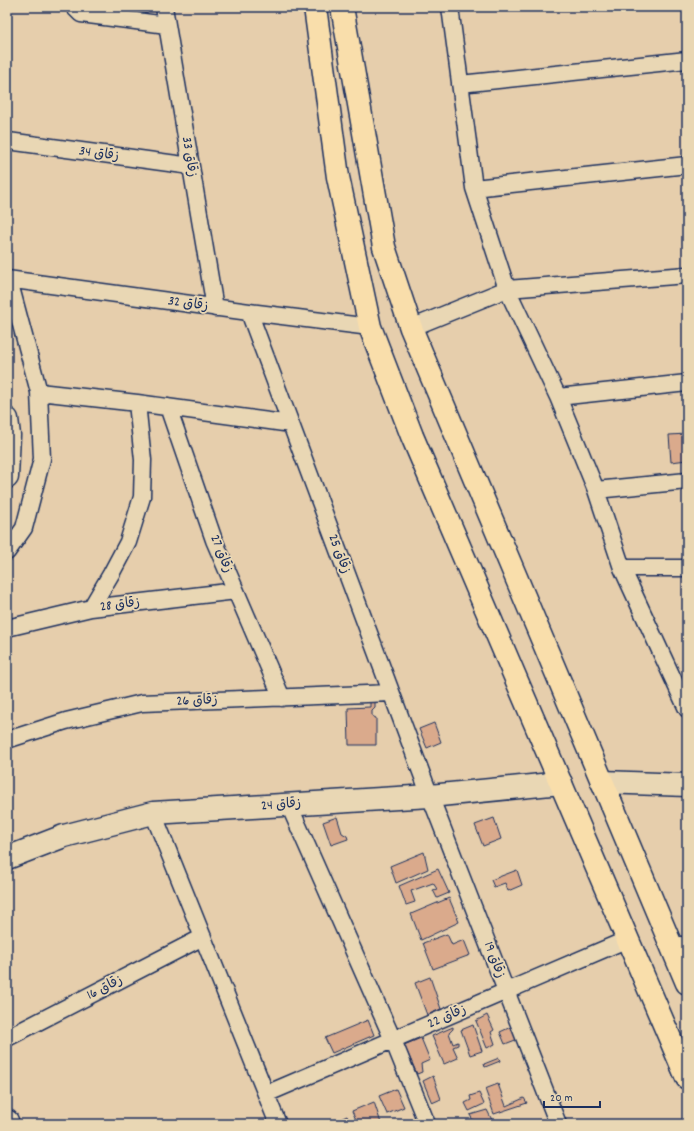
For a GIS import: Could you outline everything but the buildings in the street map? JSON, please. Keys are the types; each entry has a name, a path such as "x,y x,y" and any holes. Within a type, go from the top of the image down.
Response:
{"main road":[{"path":"315,7 338,177 370,327 412,436 687,1078"},
{"path":"342,7 384,247 411,328 602,782 679,945 687,983"}],"street":[{"path":"74,7 81,14 167,26"},
{"name":"زقاق 33","path":"164,7 215,308"},
{"path":"450,7 474,188 507,289 558,397 596,490 622,568 680,677 687,709"},
{"path":"460,84 687,60"},
{"name":"زقاق 34","path":"7,140 191,166"},
{"path":"474,188 687,165"},
{"path":"411,328 507,289 687,275"},
{"path":"7,552 24,528 42,459 39,392 8,279"},
{"name":"زقاق 32","path":"8,279 215,308 370,327"},
{"name":"زقاق 25","path":"249,312 430,796"},
{"path":"558,397 687,383"},
{"path":"39,392 137,403 291,424"},
{"path":"91,608 112,574 128,542 142,497 143,460 137,403"},
{"name":"زقاق 27","path":"168,407 214,540 282,698"},
{"path":"7,419 9,436 7,477"},
{"path":"596,490 687,481"},
{"path":"622,568 687,568"},
{"name":"زقاق 28","path":"7,628 91,608 236,591"},
{"name":"زقاق 26","path":"7,740 66,722 142,703 391,693"},
{"path":"602,782 687,785"},
{"name":"زقاق 24","path":"7,858 64,836 153,813 430,796 561,783"},
{"name":"زقاق 19","path":"430,796 558,1124"},
{"path":"289,805 393,1040 427,1124"},
{"path":"153,813 278,1124"},
{"name":"زقاق 16","path":"7,1038 203,937"},
{"name":"زقاق 22","path":"266,1094 628,939"}]}
